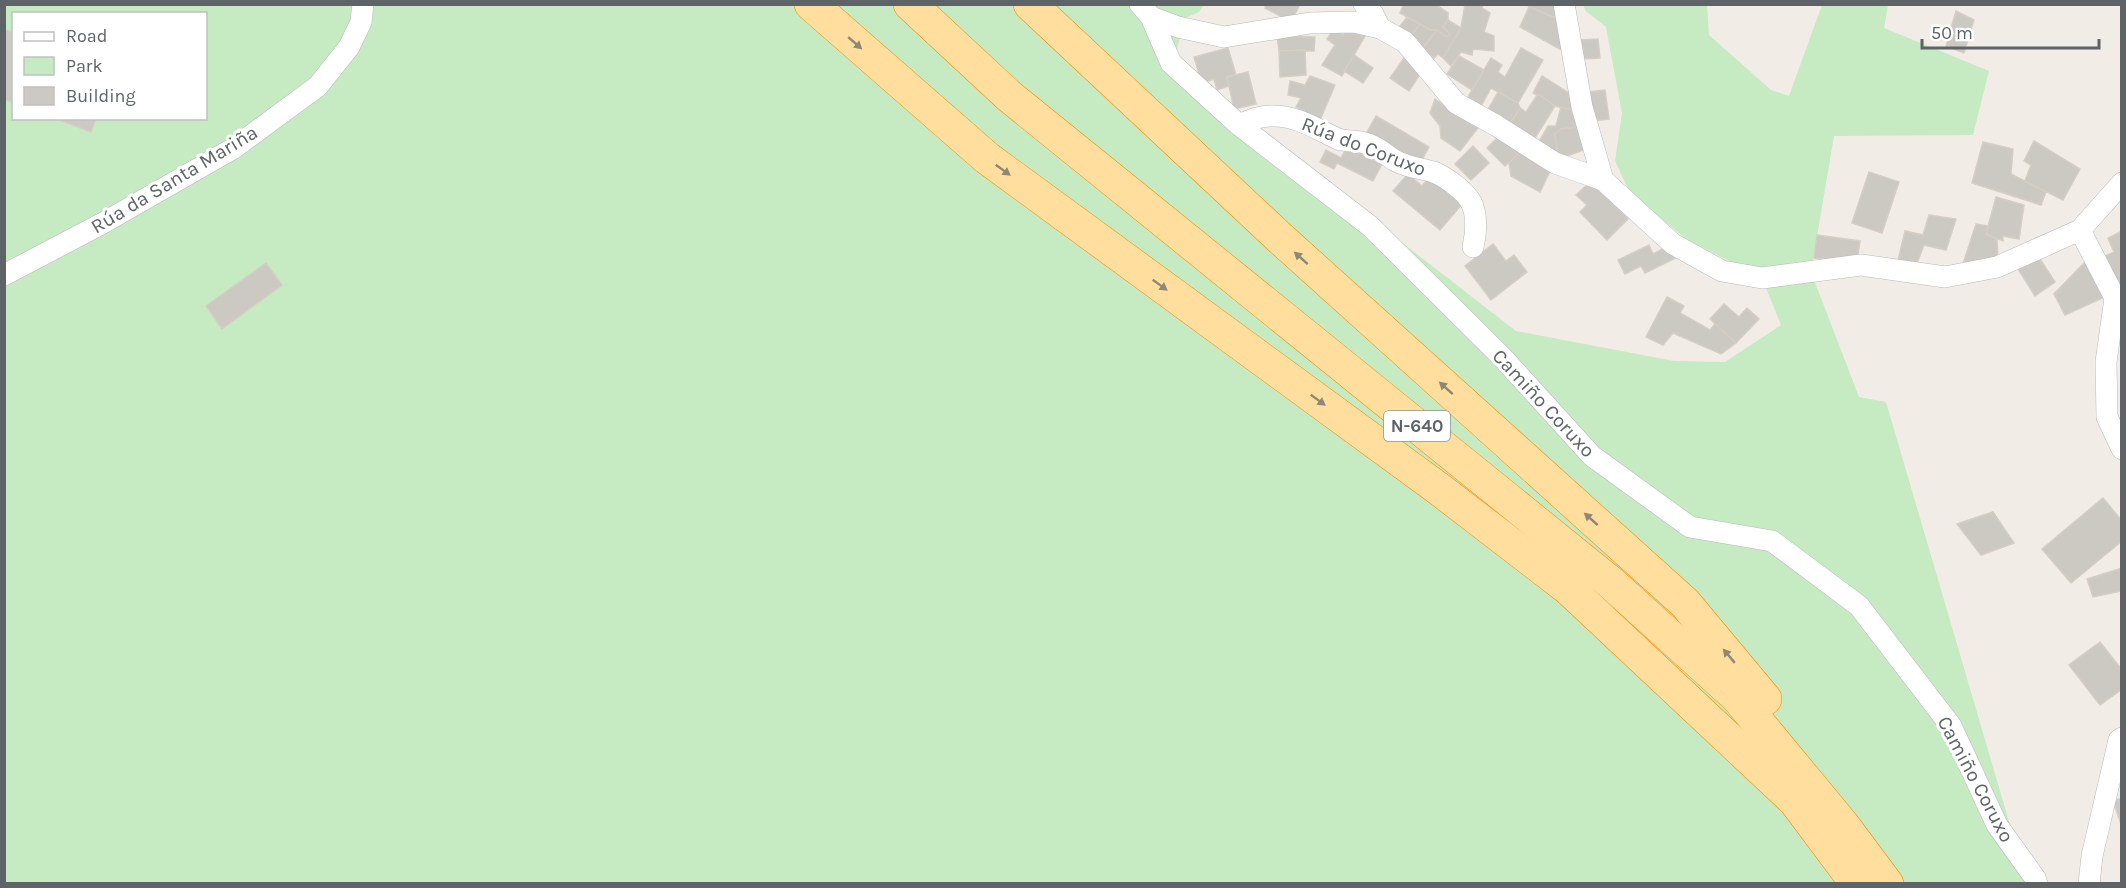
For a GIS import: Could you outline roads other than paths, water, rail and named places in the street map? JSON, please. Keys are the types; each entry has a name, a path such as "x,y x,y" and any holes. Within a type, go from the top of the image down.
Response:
{"highway":[{"path":"811,4 987,158 1439,489 1569,589 1796,801 1857,884"},
{"name":"N-640","path":"910,4 1009,96 1627,598 1737,697 1844,825 1887,884"},
{"path":"1030,4 1280,238 1685,603 1871,826 1907,884"}],"street":[{"name":"Rúa da Santa Mariña","path":"4,275 103,223 234,148 318,86 349,47 361,22 363,4"},
{"path":"1364,4 1373,14 1380,28"},
{"path":"1564,4 1582,107 1603,180"},
{"path":"1146,11 1178,27 1224,37 1310,23 1354,22 1380,28 1405,42 1456,103 1555,163 1603,180 1673,244 1722,271 1762,278 1861,265 1946,277 1997,267 2080,230 2121,183"},
{"name":"Camiño Coruxo","path":"1146,11 1171,63 1239,125 1370,226 1503,358 1592,456 1690,527 1772,541 1859,606 1951,726 1997,825 2037,884"},
{"name":"Rúa do Coruxo","path":"1239,125 1257,117 1275,116 1295,120 1317,127 1341,140 1363,142 1378,147 1395,161 1413,169 1436,172 1456,187 1471,203 1477,228 1473,247"},
{"path":"2080,230 2115,298 2106,362 2107,417 2121,449"},
{"path":"2089,884 2092,856 2121,738"}]}
